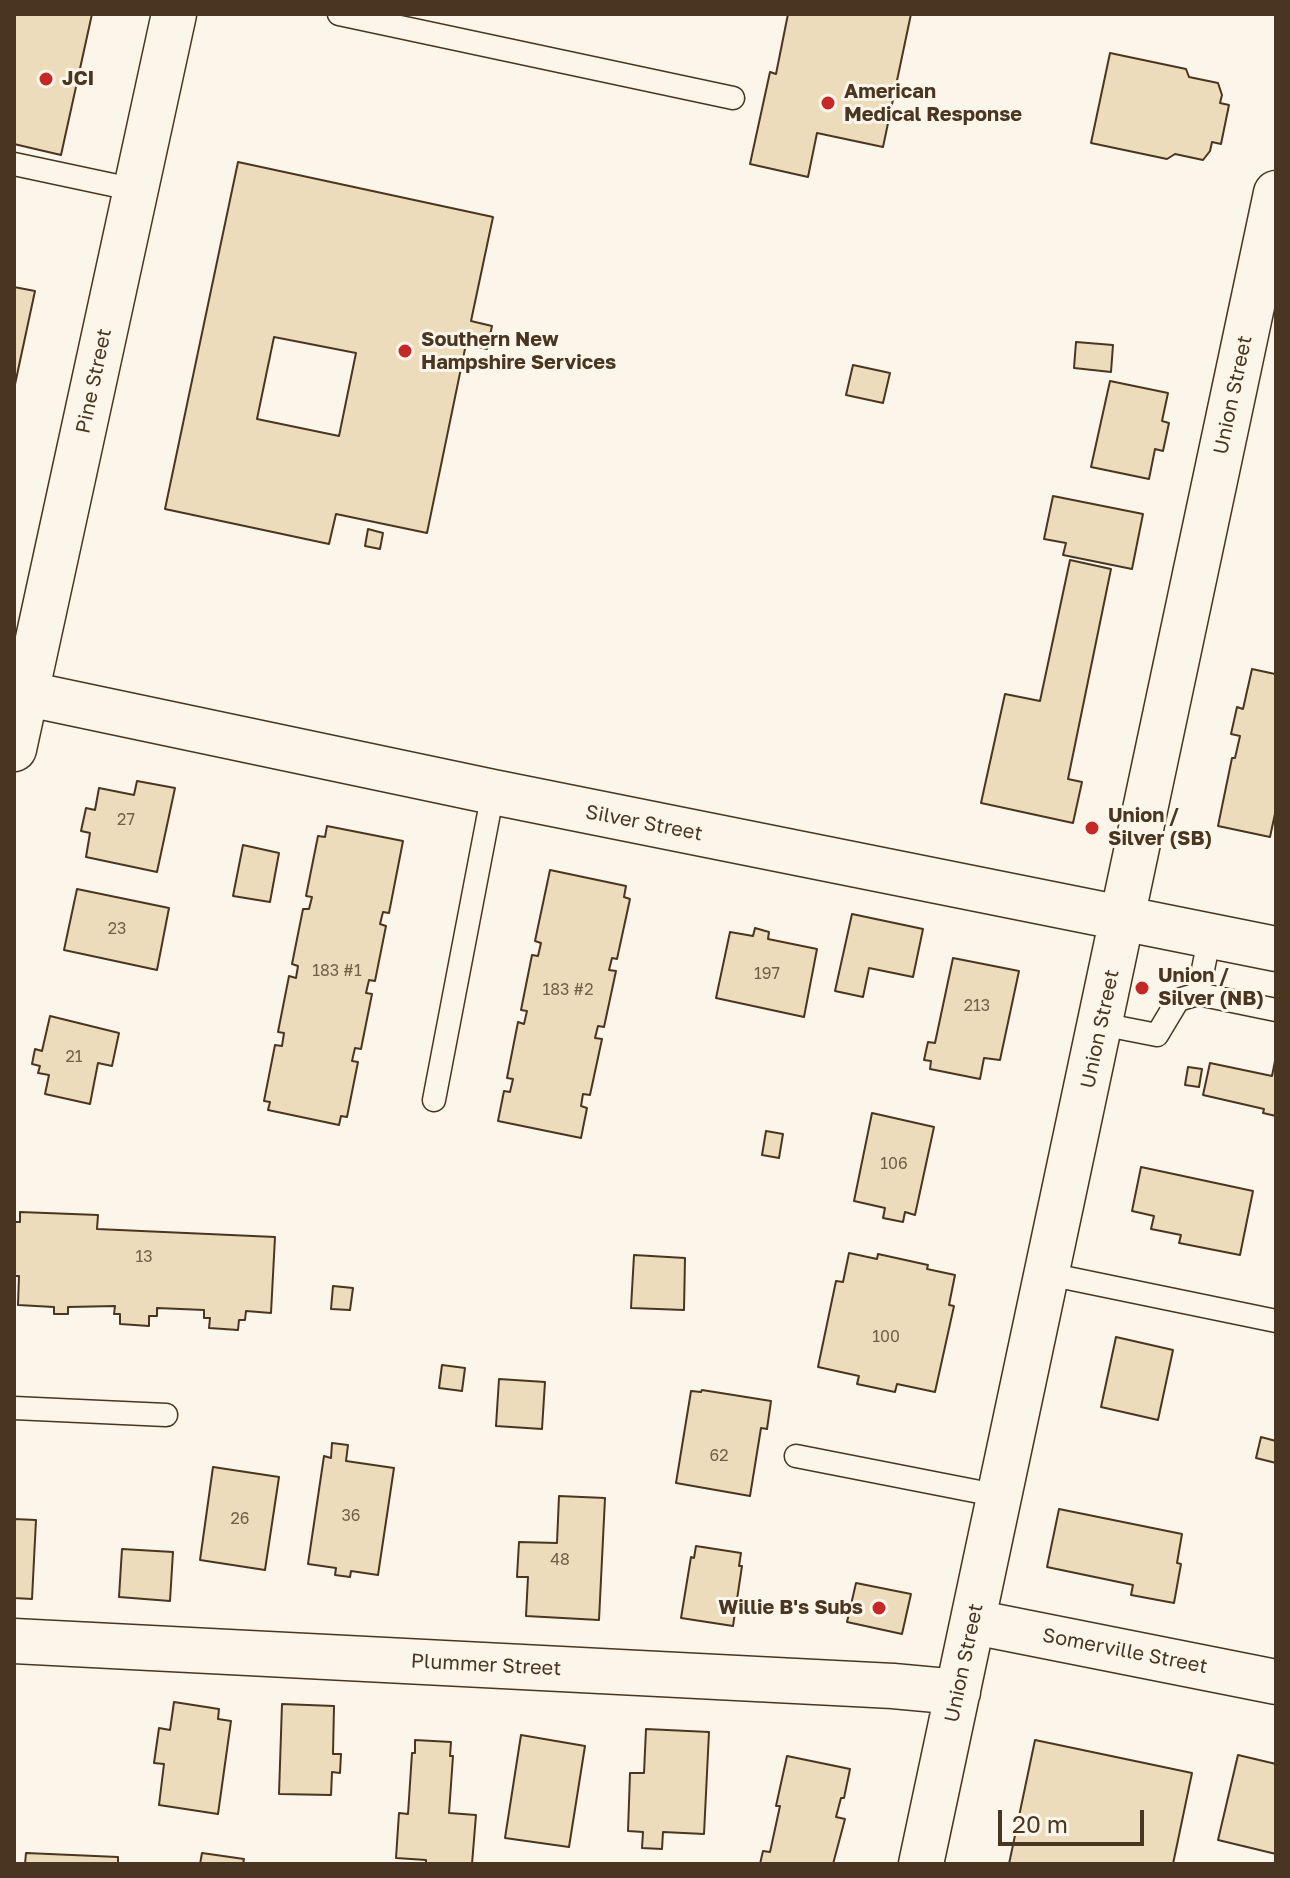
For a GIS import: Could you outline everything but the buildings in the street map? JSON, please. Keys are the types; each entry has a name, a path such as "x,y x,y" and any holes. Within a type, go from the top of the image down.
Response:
{"street":[{"name":"Pine Street","path":"14,749 20,693 174,14"},
{"name":"Union Street","path":"921,1864 1123,918 1270,250 1276,193"},
{"name":"Silver Street","path":"20,693 493,792 1276,949"},
{"name":"Somerville Street","path":"974,1622 1276,1682"},
{"name":"Plummer Street","path":"14,1641 879,1685 958,1692"}],"lane":[{"path":"339,14 733,98"},
{"path":"14,164 136,190"},
{"path":"434,1100 493,792"},
{"path":"1198,994 1210,935"},
{"path":"1101,1024 1157,1035 1178,1000 1198,994 1276,1010"},
{"path":"1048,1274 1276,1321"},
{"path":"14,1408 166,1415"},
{"path":"796,1456 1000,1496"}],"place":[{"name":"JCI","path":"46,79"},
{"name":"American Medical Response","path":"828,103"},
{"name":"Southern New Hampshire Services","path":"405,351"},
{"name":"Union / Silver (SB)","path":"1092,828"},
{"name":"Union / Silver (NB)","path":"1142,988"},
{"name":"Willie B's Subs","path":"879,1608"}]}
